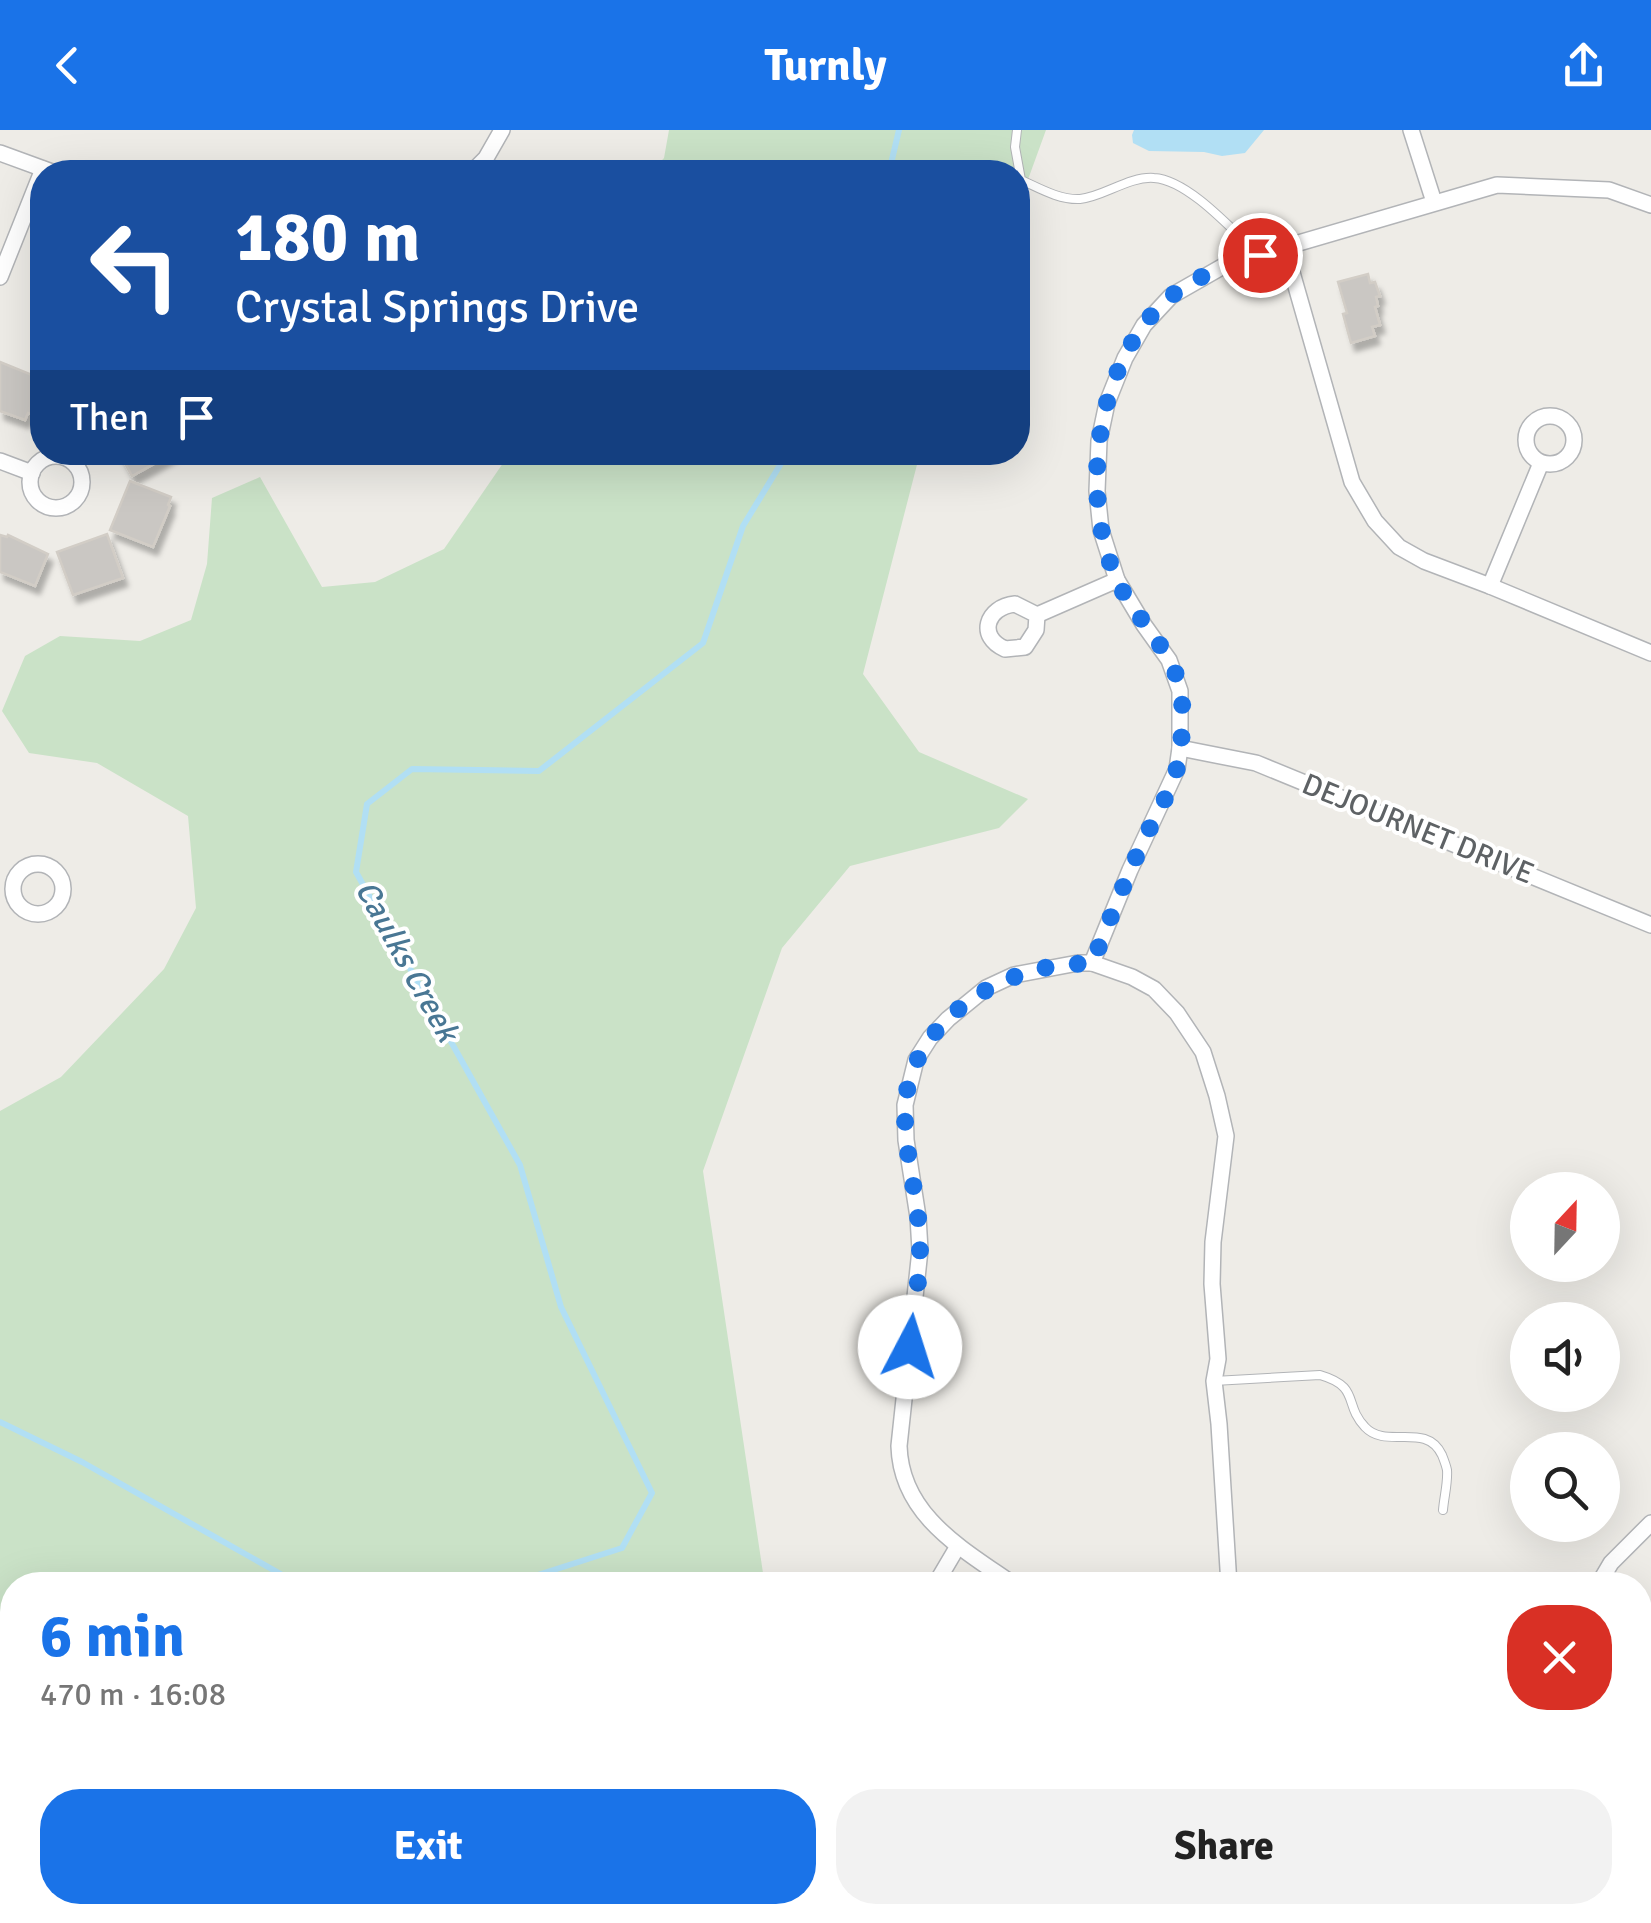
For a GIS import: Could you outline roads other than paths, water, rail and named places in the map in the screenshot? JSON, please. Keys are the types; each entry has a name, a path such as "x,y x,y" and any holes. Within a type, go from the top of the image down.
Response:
{"street":[{"path":"484,160 502,130"},
{"path":"1411,130 1434,202"},
{"path":"0,154 30,165"},
{"path":"1092,964 1177,769 1180,748 1180,691 1169,660 1117,580 1101,530 1097,491 1099,441 1108,403 1124,358 1144,324 1171,296 1227,264 1497,185 1608,190 1651,205"},
{"path":"0,277 30,211"},
{"path":"1285,248 1352,482 1375,521 1398,547 1424,562 1651,654"},
{"path":"0,461 32,473"},
{"path":"1490,586 1541,464"},
{"path":"1037,616 1117,580"},
{"name":"DEJOURNET DRIVE","path":"1180,748 1256,763 1651,926"},
{"path":"995,1572 928,1520 900,1467 920,1250 905,1105 916,1060 948,1019 986,988 1014,975 1078,963 1132,977 1154,989 1177,1013 1204,1052 1217,1096 1226,1136 1213,1242 1218,1359 1214,1381 1228,1572"},
{"path":"1606,1572 1651,1522"},
{"path":"943,1572 958,1546"}],"lane":[{"path":"1017,130 1017,160"},
{"path":"1030,184 1054,195 1081,199 1153,177 1176,184 1260,255"},
{"path":"1214,1381 1320,1375 1334,1379 1348,1390 1365,1428 1379,1437 1420,1436 1438,1447 1447,1468 1443,1510"}],"water":[{"path":"1134,130 1264,130 1245,153 1222,156 1149,151 1133,143"}],"waterway":[{"name":"Caulks Creek","path":"892,160 899,130"},
{"name":"Caulks Creek","path":"547,1572 622,1548 652,1493 561,1307 520,1165 356,872 367,804 412,769 539,771 703,643 743,526 780,465"},
{"name":"Caulks Creek","path":"0,1422 82,1462 277,1572"}]}
